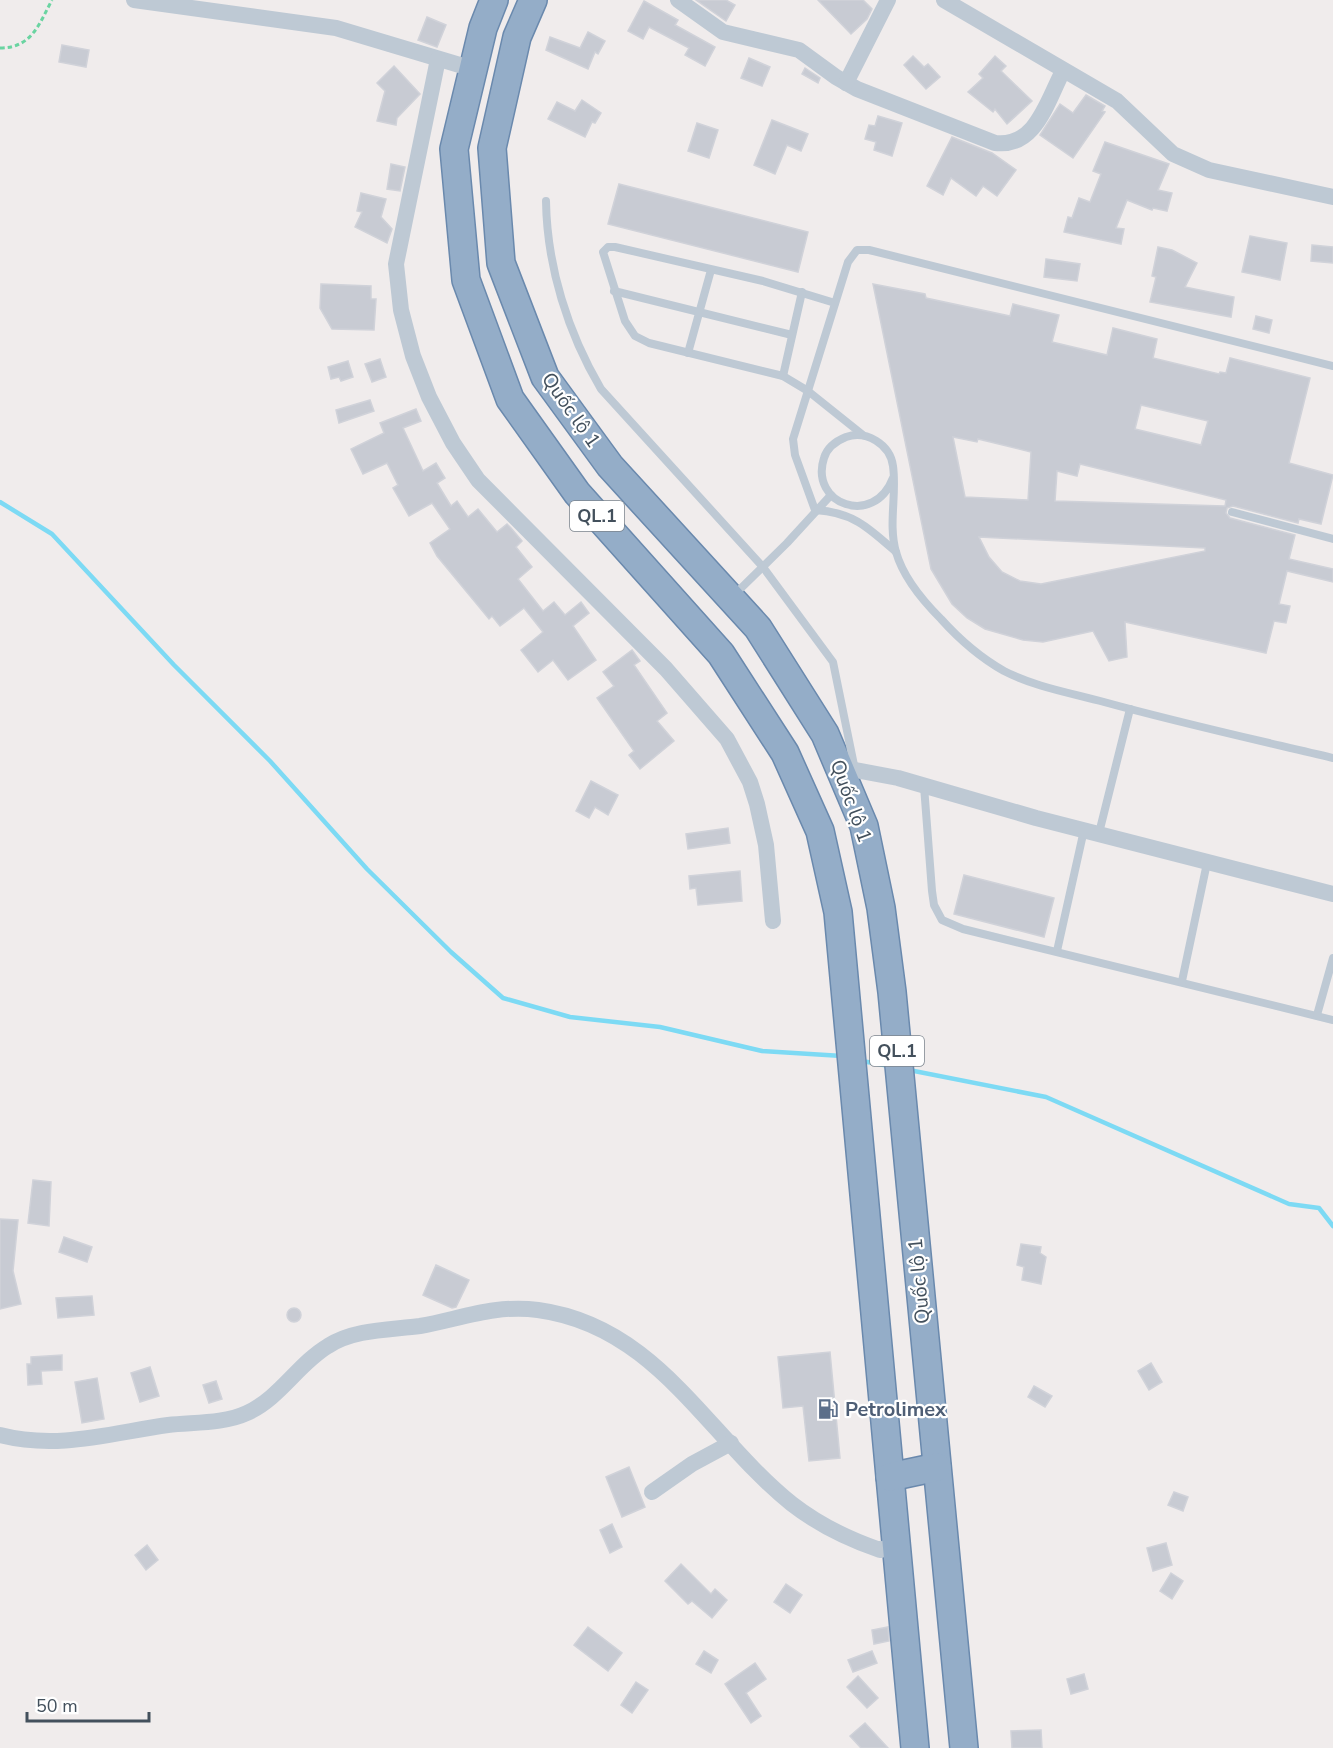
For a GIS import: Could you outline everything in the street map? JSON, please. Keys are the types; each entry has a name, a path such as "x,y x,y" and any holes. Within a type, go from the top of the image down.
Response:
{"highway":[{"name":"Quốc lộ 1","path":"494,0 483,28 454,149 466,280 510,399 577,493 721,654 785,753 820,831 838,912 915,1748"},
{"name":"Quốc lộ 1","path":"533,0 517,37 492,148 501,263 545,377 610,466 758,628 848,769 864,826 881,908 892,992 964,1748"},
{"path":"700,631 731,598"},
{"path":"890,1477 937,1467"}],"street":[{"path":"134,0 304,22 358,33 473,69"},
{"path":"678,0 723,32 800,50 846,83 995,143 1015,143 1029,133 1063,71"},
{"path":"846,83 888,0"},
{"path":"944,0 1117,101 1161,145 1189,163 1209,170 1333,197"},
{"path":"438,59 396,264 401,310 413,356 429,397 453,443 478,480 666,669 727,739 740,759 757,804 765,845 773,921"},
{"path":"848,769 876,772 1207,863 1333,894"},
{"path":"0,1436 32,1442 68,1442 234,1418 268,1400 317,1354 342,1339 482,1311 510,1308 568,1315 588,1323 636,1351 680,1387 731,1443 790,1502 825,1526 880,1550 896,1545"},
{"path":"652,1492 692,1464 731,1443"}],"lane":[{"path":"546,201 549,253 580,346 597,381 763,567 833,662 848,769"},
{"path":"835,303 801,291 608,247 603,256 625,321 635,336 649,344 783,376 808,391 862,435 874,439 890,455 893,478 892,523 896,552"},
{"path":"815,510 793,446 797,423 850,257 857,250 869,250 1333,366"},
{"path":"688,353 711,270"},
{"path":"614,291 792,335"},
{"path":"783,376 801,291"},
{"path":"862,435 840,439 825,456 822,479 831,495 846,505 858,507 870,504 881,498 893,478"},
{"path":"731,598 831,495"},
{"path":"815,510 849,516 867,527 896,552 922,598 961,639 984,657 1026,680 1130,709 1333,758"},
{"path":"1232,512 1333,539"},
{"path":"1057,951 1091,831 1130,709"},
{"path":"924,786 932,891 938,915 950,925 1333,1020"},
{"path":"1182,981 1207,863"},
{"path":"1317,1015 1333,958"}],"path":[{"path":"0,48 23,44 30,39 52,0"}],"building":[{"path":"696,0 726,0 735,5 726,21"},
{"path":"818,0 863,0 872,9 867,19 851,34"},
{"path":"644,1 678,20 675,25 715,47 705,66 685,55 689,48 649,27 643,39 628,31"},
{"path":"427,17 446,25 437,47 418,40"},
{"path":"588,32 605,41 598,54 595,52 588,69 546,50 550,37 580,48"},
{"path":"62,45 89,50 86,67 59,62"},
{"path":"913,56 924,67 928,64 940,77 926,89 904,65"},
{"path":"995,56 1006,66 1001,71 1032,101 1007,124 995,109 993,112 968,92 983,78 979,74"},
{"path":"749,58 770,67 762,86 741,78"},
{"path":"394,66 420,94 397,118 396,125 377,121 385,91 377,83"},
{"path":"805,68 820,78 818,83 802,74"},
{"path":"1086,95 1105,106 1102,111 1105,112 1073,158 1040,135 1060,104 1073,113"},
{"path":"582,100 601,113 595,123 592,122 585,137 548,119 557,102 575,111"},
{"path":"878,116 902,123 892,156 874,150 876,142 865,139 869,125 875,126"},
{"path":"772,120 808,134 801,151 787,145 775,174 754,165"},
{"path":"697,123 718,130 709,158 688,151"},
{"path":"952,137 992,153 1016,170 997,196 983,186 976,196 951,178 943,195 927,186"},
{"path":"1105,142 1169,164 1158,190 1172,193 1167,211 1153,208 1152,210 1127,200 1116,228 1124,229 1121,244 1064,232 1068,217 1072,218 1079,198 1090,202 1101,174 1093,171"},
{"path":"391,164 405,167 400,191 387,189"},
{"path":"619,184 808,232 798,272 608,224"},
{"path":"361,193 386,199 381,217 392,229 387,243 355,227 362,212 357,211"},
{"path":"1250,236 1287,243 1280,280 1242,272"},
{"path":"1312,245 1333,247 1333,263 1311,261"},
{"path":"1158,247 1172,250 1197,263 1185,287 1234,297 1231,317 1150,302 1156,277 1152,276"},
{"path":"1046,259 1080,264 1077,281 1044,277"},
{"path":"321,284 371,286 371,299 376,299 374,330 332,329 320,308"},
{"path":"873,284 925,294 926,298 1010,316 1013,304 1059,315 1052,342 1107,355 1113,328 1157,339 1153,358 1219,374 1220,372 1226,373 1230,358 1310,378 1289,463 1333,475 1321,524 1299,519 1298,523 1233,506 1227,508 1226,513 1230,518 1295,535 1289,559 1333,569 1333,582 1287,571 1279,604 1290,606 1286,623 1274,621 1266,653 1125,622 1127,657 1109,661 1093,631 1043,642 1023,640 985,629 967,618 952,604 931,569","holes":["1141,405 1208,421 1201,445 1135,429","953,437 977,442 978,439 1031,452 1028,500 965,497","1080,464 1226,500 1225,506 1055,501 1057,471 1077,476","979,537 1205,548 1205,551 1041,584 1020,581 1002,572 989,557"]},
{"path":"1256,316 1272,320 1269,333 1253,329"},
{"path":"380,359 386,377 372,382 365,364"},
{"path":"348,361 353,377 341,381 339,377 331,379 328,367"},
{"path":"370,400 374,411 339,423 336,410"},
{"path":"416,409 421,421 403,428 423,471 436,463 445,478 437,483 451,506 457,501 468,517 478,509 497,532 507,524 511,528 522,541 516,547 532,567 518,579 543,611 554,602 565,615 581,602 589,613 573,626 596,660 568,680 553,660 538,672 521,650 543,632 524,608 500,626 492,616 489,619 437,556 430,543 450,529 432,503 409,516 393,488 398,485 387,463 363,474 351,449 384,433 380,423"},
{"path":"632,650 640,661 634,665 667,713 657,721 674,741 640,769 629,755 634,751 597,698 614,686 603,672"},
{"path":"591,781 618,795 608,815 595,807 589,818 576,811"},
{"path":"728,828 730,843 688,849 686,834"},
{"path":"740,871 742,901 698,905 696,888 690,889 689,876"},
{"path":"964,875 1054,898 1044,937 954,914"},
{"path":"33,1180 51,1182 49,1226 28,1223"},
{"path":"0,1219 18,1220 13,1271 21,1304 0,1309"},
{"path":"64,1237 92,1247 87,1262 59,1252"},
{"path":"1021,1244 1041,1247 1040,1253 1046,1257 1041,1284 1022,1280 1024,1267 1017,1265"},
{"path":"436,1265 469,1280 456,1307 452,1308 423,1295"},
{"path":"92,1296 94,1315 58,1318 56,1298"},
{"path":"294,1308 299,1310 301,1315 299,1320 294,1322 289,1320 287,1315 289,1310"},
{"path":"830,1352 840,1458 809,1461 803,1406 783,1408 778,1357"},
{"path":"62,1355 62,1370 41,1371 42,1384 28,1385 27,1364 31,1364 31,1357"},
{"path":"1151,1363 1162,1382 1149,1390 1138,1371"},
{"path":"150,1367 159,1396 140,1402 131,1373"},
{"path":"97,1378 104,1419 82,1423 75,1382"},
{"path":"216,1381 222,1399 209,1403 203,1385"},
{"path":"1034,1386 1052,1396 1045,1407 1028,1397"},
{"path":"629,1467 645,1507 622,1517 606,1477"},
{"path":"1174,1492 1188,1497 1183,1511 1168,1505"},
{"path":"612,1524 622,1547 610,1553 600,1530"},
{"path":"1166,1543 1172,1565 1153,1571 1147,1548"},
{"path":"147,1545 158,1560 146,1570 135,1555"},
{"path":"681,1564 711,1594 715,1589 727,1600 712,1618 692,1601 688,1604 665,1581"},
{"path":"1171,1573 1183,1581 1172,1599 1160,1591"},
{"path":"786,1584 802,1595 790,1613 774,1602"},
{"path":"588,1627 622,1653 608,1671 574,1645"},
{"path":"888,1627 889,1641 874,1644 872,1630"},
{"path":"704,1651 718,1660 711,1673 696,1664"},
{"path":"872,1651 877,1663 853,1672 848,1660"},
{"path":"755,1663 766,1679 746,1693 761,1716 751,1723 725,1684"},
{"path":"1084,1674 1088,1689 1071,1694 1067,1679"},
{"path":"858,1676 878,1698 867,1708 847,1687"},
{"path":"636,1682 648,1690 632,1713 621,1705"},
{"path":"865,1723 888,1748 861,1748 850,1736"},
{"path":"1041,1730 1042,1748 1012,1748 1011,1731"}],"waterway":[{"path":"0,502 52,534 174,665 270,761 367,869 451,952 503,998 570,1017 660,1027 762,1051 842,1056"},
{"path":"862,1061 889,1066"},
{"path":"909,1070 1046,1097 1289,1204 1319,1208 1333,1226"}],"place":[{"name":"Petrolimex","path":"828,1409"}]}
